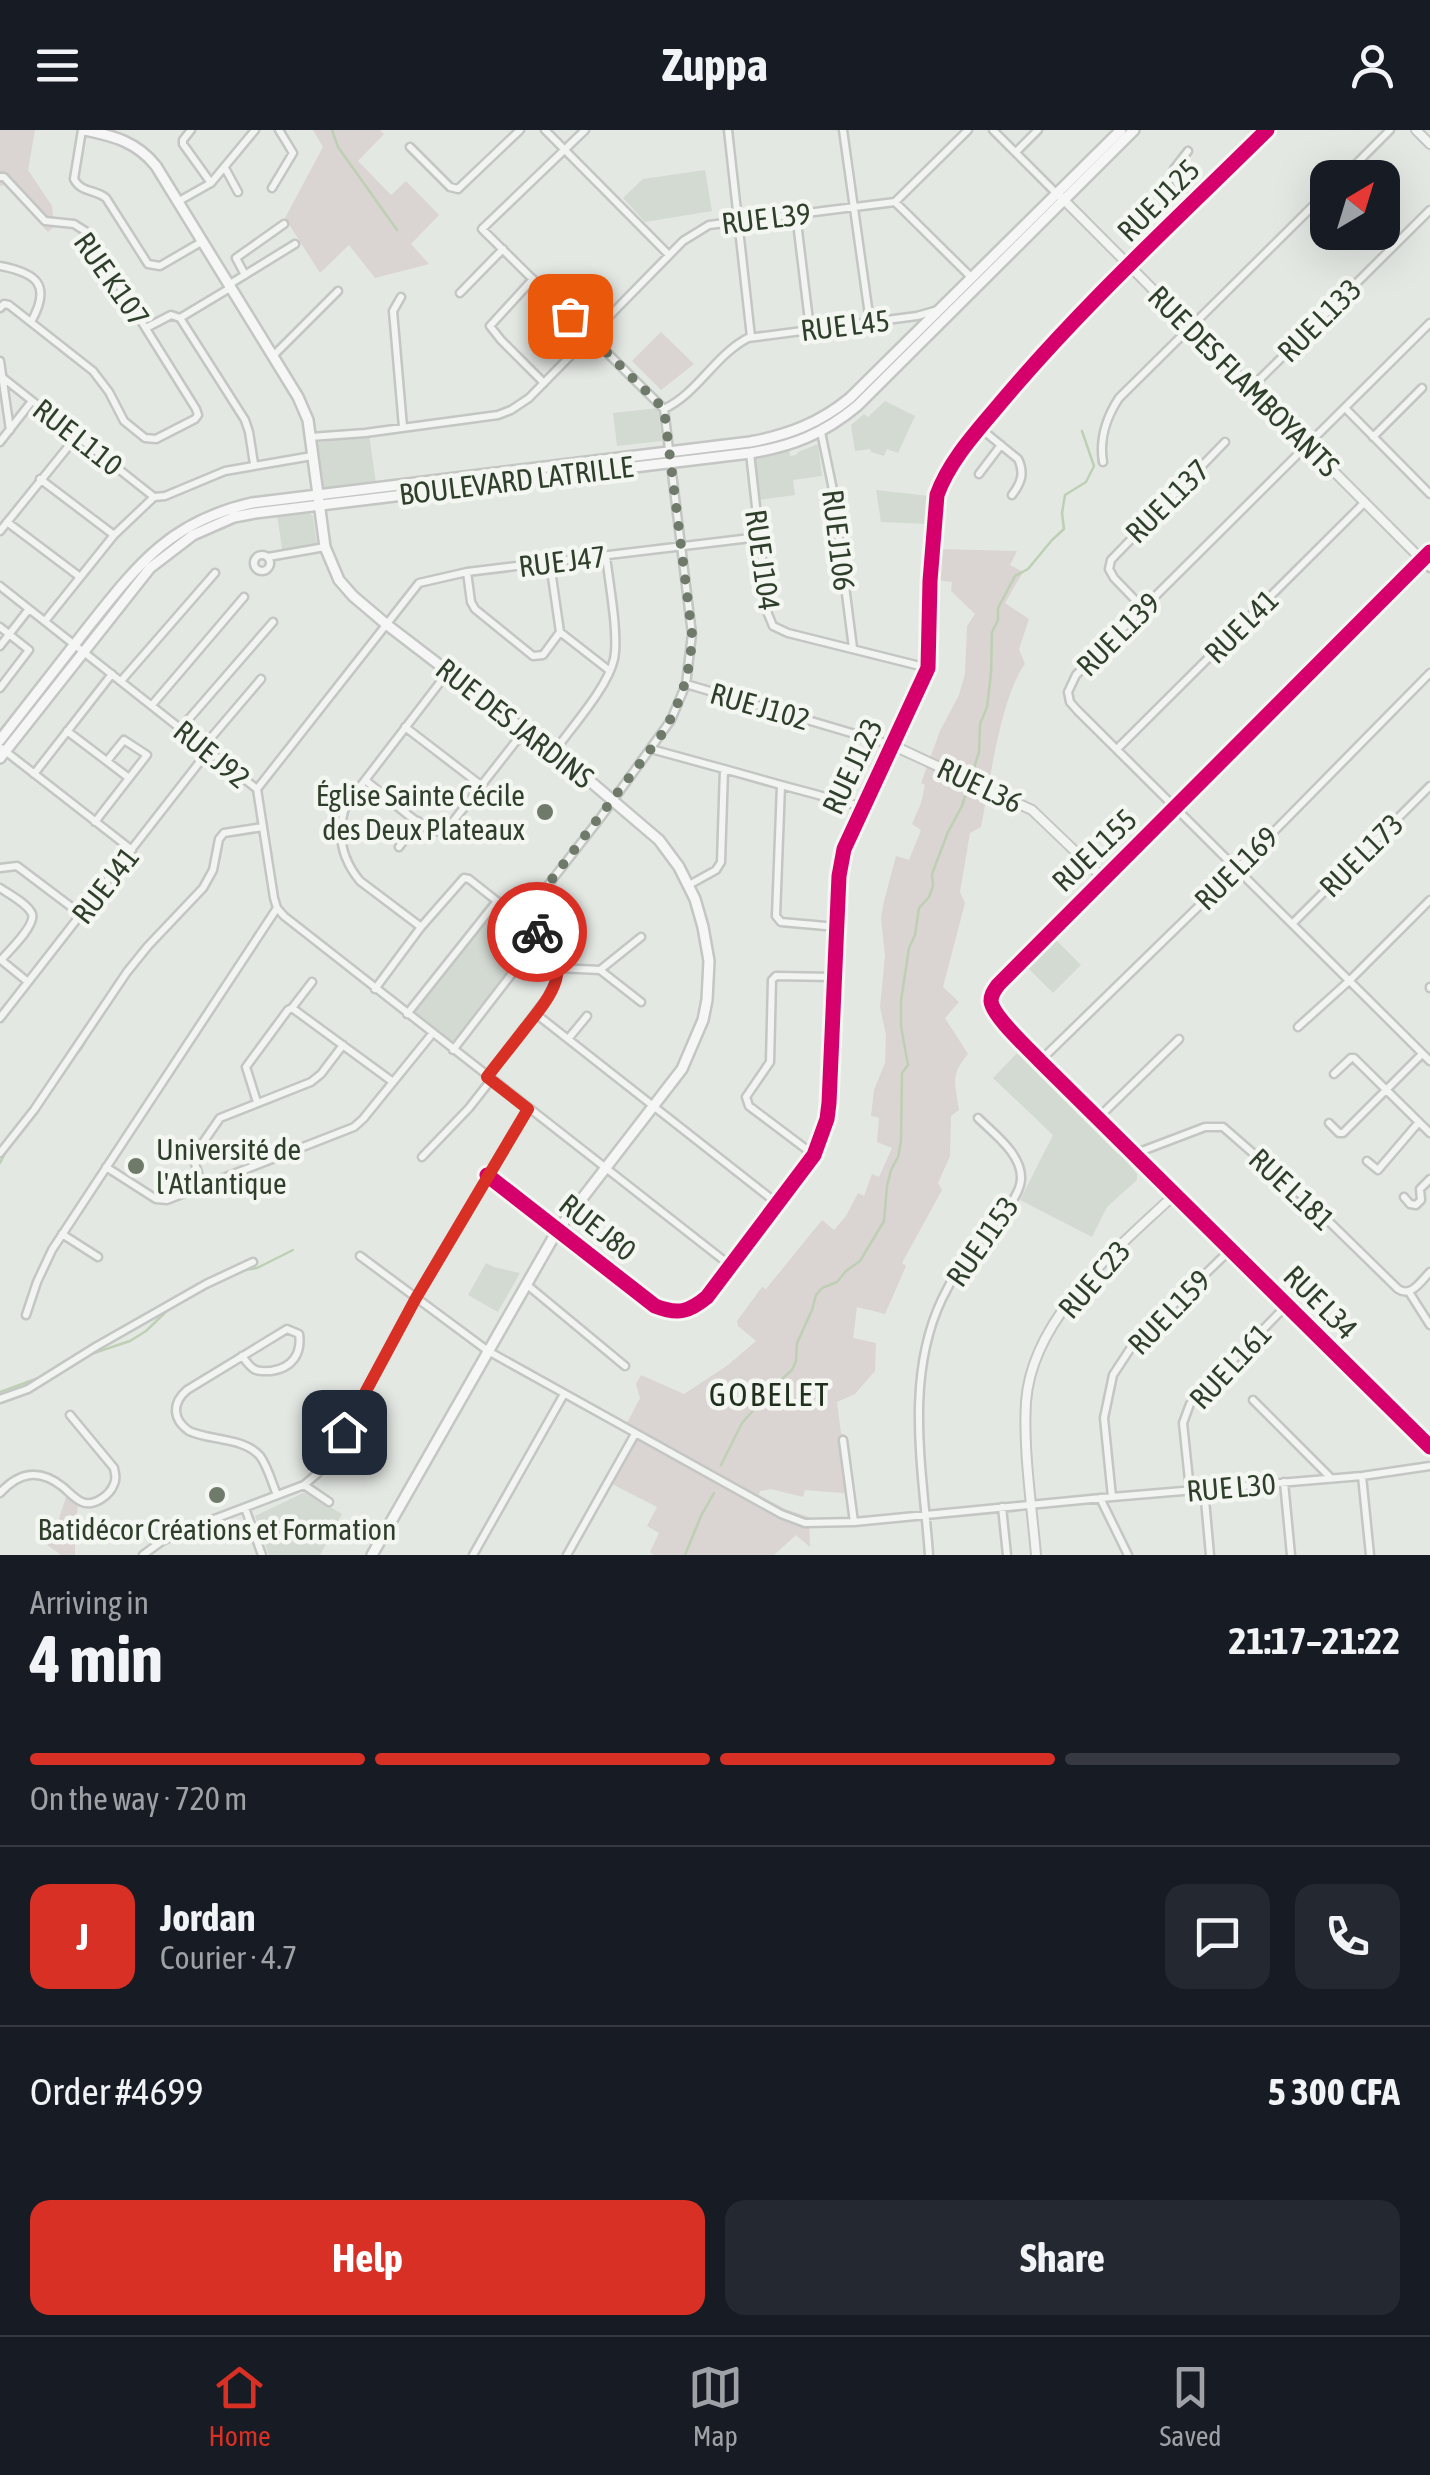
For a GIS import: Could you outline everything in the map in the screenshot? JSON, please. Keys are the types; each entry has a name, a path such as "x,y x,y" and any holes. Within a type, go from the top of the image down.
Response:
{"main road":[{"name":"RUE DES JARDINS","path":"84,130 126,141 138,147 156,166 304,408 325,547 346,589 614,800 659,840 689,885 707,944 707,1000 690,1053 654,1107 557,1231 372,1555"},
{"name":"BOULEVARD LATRILLE","path":"671,456 750,452 822,432 856,406 1122,130"},
{"name":"BOULEVARD LATRILLE","path":"1,749 79,648 150,568 193,535 234,517 317,500 671,456 765,439 818,422 850,398 972,278 1134,130"}],"street":[{"path":"84,130 74,179 83,190 106,198 148,264 160,266 203,241"},
{"path":"191,130 183,144 212,182"},
{"path":"179,201 212,182 254,130"},
{"path":"272,188 293,153 279,130"},
{"path":"410,147 450,187 458,189 520,130"},
{"path":"544,130 669,254"},
{"path":"521,920 671,720 686,684 692,653 664,409 482,229 586,130"},
{"path":"664,409 678,402 734,346 750,338 728,130"},
{"path":"843,130 870,322"},
{"path":"968,130 895,202 972,278"},
{"path":"993,130 1060,197"},
{"path":"1016,152 1038,130"},
{"name":"RUE J125","path":"1130,266 1267,130"},
{"path":"1360,160 1390,130"},
{"path":"1416,130 1430,144"},
{"path":"1188,151 1172,174 1190,206"},
{"path":"224,168 238,192"},
{"name":"RUE K107","path":"0,177 45,221 74,224 85,231 198,415 156,439 145,438 124,422 93,371 32,322"},
{"name":"RUE DES FLAMBOYANTS","path":"1060,197 1364,502 1426,556 1430,568"},
{"name":"RUE L39","path":"310,437 498,415 523,403 669,254 709,225 895,202"},
{"path":"1103,462 1100,447 1109,414 1120,398 1310,210"},
{"name":"RUE L133","path":"1250,388 1430,210"},
{"path":"796,214 810,329"},
{"path":"245,275 236,258 284,224"},
{"path":"180,318 295,244"},
{"path":"460,293 502,250"},
{"path":"0,266 26,273 40,287 42,300 32,322 9,305 0,308"},
{"name":"RUE J123","path":"681,1312 694,1308 707,1296 778,1204 814,1155 827,1119 842,858 928,668 937,494 947,472 1035,362 1130,266"},
{"path":"533,279 490,326 544,383"},
{"path":"274,356 338,291"},
{"path":"401,297 393,311 404,426"},
{"name":"RUE L45","path":"750,338 917,316 942,308"},
{"path":"146,328 168,316 180,318 245,420 254,464"},
{"name":"RUE L139","path":"1430,322 1076,675 1068,692 1077,710 1430,1061"},
{"path":"0,362 10,430"},
{"name":"RUE L110","path":"2,377 154,497"},
{"path":"1373,436 1422,388"},
{"path":"0,442 32,401"},
{"path":"1345,408 1430,494"},
{"path":"980,428 1021,463 1021,482 1012,495"},
{"name":"RUE J106","path":"822,432 853,650"},
{"path":"0,532 76,437"},
{"name":"RUE L137","path":"1143,608 1114,578 1109,570 1111,560 1225,442"},
{"path":"980,474 1001,445"},
{"name":"RUE J104","path":"750,452 768,614 773,626 928,668"},
{"path":"45,621 114,535 154,497 225,471 312,456"},
{"path":"40,479 114,535"},
{"path":"1423,487 1430,480"},
{"name":"RUE L41","path":"1117,749 1364,502"},
{"path":"8,522 80,576"},
{"name":"RUE J47","path":"257,789 420,582 467,572 759,537"},
{"path":"268,557 325,547"},
{"path":"553,753 614,661 606,556"},
{"name":"RUE L155","path":"1174,1195 1040,1061 997,1014 991,997 998,985 1426,556"},
{"path":"550,563 560,632 610,671"},
{"path":"467,572 475,609 533,656 542,655 560,632"},
{"path":"120,681 214,573"},
{"name":"RUE J92","path":"0,586 257,789 277,908"},
{"path":"152,705 244,597"},
{"path":"0,646 29,609"},
{"path":"181,728 272,622"},
{"path":"0,628 29,650 0,688"},
{"path":"421,927 360,881 342,848 340,826 346,805 448,672"},
{"name":"RUE L169","path":"1040,1061 1238,868 1430,672"},
{"path":"34,774 112,674"},
{"name":"RUE J41","path":"0,1018 261,679"},
{"name":"RUE J102","path":"686,684 892,745"},
{"path":"406,727 482,786"},
{"path":"67,730 129,778"},
{"path":"365,780 433,831 448,828 524,731"},
{"path":"95,822 146,757 145,752 124,740 106,761"},
{"name":"RUE L36","path":"892,745 1032,810 1104,878"},
{"path":"1,749 132,850"},
{"path":"651,749 863,807"},
{"path":"689,885 716,870 721,862 724,769"},
{"path":"781,785 776,916 782,922 836,927"},
{"name":"RUE L173","path":"1292,924 1430,786"},
{"path":"399,847 418,821"},
{"path":"0,1153 34,1110 127,972 203,888 217,859 220,836 263,827"},
{"path":"0,868 17,866 82,915"},
{"path":"375,990 421,927 464,878 541,936 555,953 558,968 553,990 469,1108 422,1157"},
{"path":"0,888 33,916 32,924 0,960 28,982"},
{"path":"1298,1027 1430,900"},
{"path":"407,1014 496,901"},
{"path":"26,1315 42,1267 62,1234 277,908 375,990 731,1266"},
{"path":"453,1050 541,936"},
{"path":"600,970 641,937"},
{"path":"558,968 600,970 642,1002"},
{"path":"814,1155 749,1106 746,1096 770,1062 772,980 776,976 834,978"},
{"path":"258,1102 246,1067 312,982"},
{"path":"292,1008 393,1082"},
{"path":"536,1014 778,1204"},
{"path":"568,1039 587,1016"},
{"path":"106,1166 162,1200 354,1127 432,1034"},
{"path":"1098,1118 1179,1039"},
{"path":"202,1186 194,1153 220,1118 317,1078 343,1045"},
{"path":"1328,1123 1343,1133 1422,1054"},
{"path":"1334,1074 1354,1058 1430,1133"},
{"path":"143,1555 180,1532 277,1496 318,1473 528,1109"},
{"name":"RUE J153","path":"929,1555 918,1406 930,1328 955,1274 1014,1199 1021,1176 1014,1155 978,1118"},
{"path":"1368,1161 1378,1170 1419,1122"},
{"name":"RUE L181","path":"1134,1154 1204,1127 1223,1127 1308,1201 1398,1289 1409,1292"},
{"name":"RUE J80","path":"488,1175 656,1306 681,1312"},
{"path":"1404,1197 1416,1205 1421,1200 1420,1189 1430,1179"},
{"name":"RUE L34","path":"1174,1195 1430,1447"},
{"name":"RUE C23","path":"1036,1555 1026,1436 1026,1399 1034,1367 1048,1334 1076,1293 1174,1195"},
{"path":"62,1234 98,1257"},
{"name":"RUE L159","path":"1112,1496 1104,1418 1114,1375 1134,1344 1230,1250"},
{"name":"RUE L30","path":"360,1256 488,1351 792,1520 817,1524 854,1522 1362,1476 1430,1466"},
{"path":"0,1398 28,1389 206,1284 253,1262"},
{"path":"1430,1272 1409,1292 1430,1324"},
{"path":"526,1284 625,1366"},
{"name":"RUE L161","path":"1190,1490 1184,1423 1190,1404 1286,1306"},
{"path":"242,1356 253,1369 284,1368 298,1352 298,1334 287,1329 242,1356 187,1390 177,1400 175,1414 189,1430 256,1452 277,1496"},
{"path":"474,1555 564,1394"},
{"path":"1253,1400 1331,1478"},
{"path":"0,1492 19,1476 34,1475 58,1483 87,1504 108,1492 116,1478 114,1468 70,1414"},
{"path":"567,1555 635,1434"},
{"path":"843,1440 854,1522"},
{"path":"1362,1476 1370,1555"},
{"path":"1284,1482 1290,1555"},
{"path":"304,1484 329,1502"},
{"path":"1204,1489 1210,1555"},
{"path":"1100,1498 1128,1555"},
{"path":"1002,1507 1007,1555"},
{"path":"244,1508 262,1555"}],"shaded area":[{"path":"0,130 35,130 28,170 52,206 54,227 48,232 4,185 0,186"},
{"path":"313,130 380,130 384,134 358,161 391,195 406,181 439,215 411,244 429,264 375,278 349,245 320,273 285,218 323,147"},
{"path":"705,170 712,211 645,222 623,198 643,179"},
{"path":"661,332 694,364 661,390 632,361"},
{"path":"885,401 915,416 898,453 887,449 884,456 870,449 855,451 851,425 864,414 868,417"},
{"path":"658,408 662,441 617,446 613,413"},
{"path":"369,435 376,483 322,491 315,443"},
{"path":"818,444 822,476 793,480 795,495 758,500 752,455 789,450 790,456 796,455"},
{"path":"876,490 929,496 928,524 881,522"},
{"path":"306,511 313,516 317,545 282,549 277,514"},
{"path":"938,549 1017,551 1010,565 1023,572 1005,603 1029,619 1019,649 1025,664 1002,719 981,827 970,833 960,892 965,903 943,987 959,1002 945,1018 968,1054 956,1074 959,1110 951,1116 950,1156 938,1183 942,1190 902,1263 906,1266 885,1314 857,1307 853,1338 876,1343 875,1371 855,1394 837,1402 855,1494 805,1490 803,1497 771,1489 760,1491 759,1495 785,1509 809,1517 810,1547 796,1535 774,1555 654,1555 650,1552 659,1533 647,1526 657,1507 612,1484 641,1433 626,1425 640,1398 636,1384 641,1375 684,1394 756,1341 737,1321 822,1220 834,1230 858,1193 864,1196 872,1174 879,1177 892,1148 877,1142 879,1118 871,1116 874,1090 885,1063 886,1035 880,1007 885,956 881,918 896,856 909,860 921,830 912,824 925,785 921,783 940,731 959,695 965,674 967,626 975,614 951,591 952,582 936,580"},
{"path":"490,914 530,945 452,1045 412,1014"},
{"path":"1052,936 1081,965 1053,993 1024,964"},
{"path":"1017,1053 1137,1174 1137,1180 1107,1207 1092,1237 1020,1200 1053,1135 993,1078"},
{"path":"486,1263 520,1273 498,1312 468,1295"},
{"path":"305,1492 342,1514 320,1555 269,1555 255,1516"},
{"path":"67,1494 78,1504 75,1555 61,1555 46,1544 53,1537"}],"waterway":[{"path":"332,130 338,147 397,230"},
{"path":"721,1465 742,1423 792,1370 797,1343 816,1295 860,1261 884,1221 887,1186 901,1141 902,1073 908,1065 901,1001 919,908 929,897 932,874 962,806 979,752 998,608 1015,576 1028,569 1064,529 1065,495 1086,482 1094,466 1082,431"},
{"path":"176,921 205,891"},
{"path":"71,1060 97,1021"},
{"path":"0,1163 8,1147"},
{"path":"239,1271 257,1268 293,1250"},
{"path":"182,1301 215,1284"},
{"path":"88,1355 130,1341 171,1307"},
{"path":"0,1392 41,1377"},
{"path":"685,1555 714,1493"}],"cycle path":[{"path":"487,1175 655,1306 677,1311 689,1309 707,1297 814,1155 829,1103 839,876 844,849 928,668 937,495 957,457 1034,364 1267,130"},
{"path":"1430,552 998,985 991,1001 1020,1041 1430,1447"}],"way so far":[{"path":"537,932 521,920 671,720 686,684 692,653 664,409 570,316"}],"place":[{"name":"Église Sainte Cécile des Deux Plateaux","path":"545,812"},
{"name":"Université de l'Atlantique","path":"136,1166"},
{"name":"Batidécor Créations et Formation","path":"217,1495"}],"district":[{"name":"GOBELET","path":"770,1394"}],"route":[{"path":"344,1432 416,1298 528,1109 487,1077 548,998 556,981 555,953 537,932"}]}
